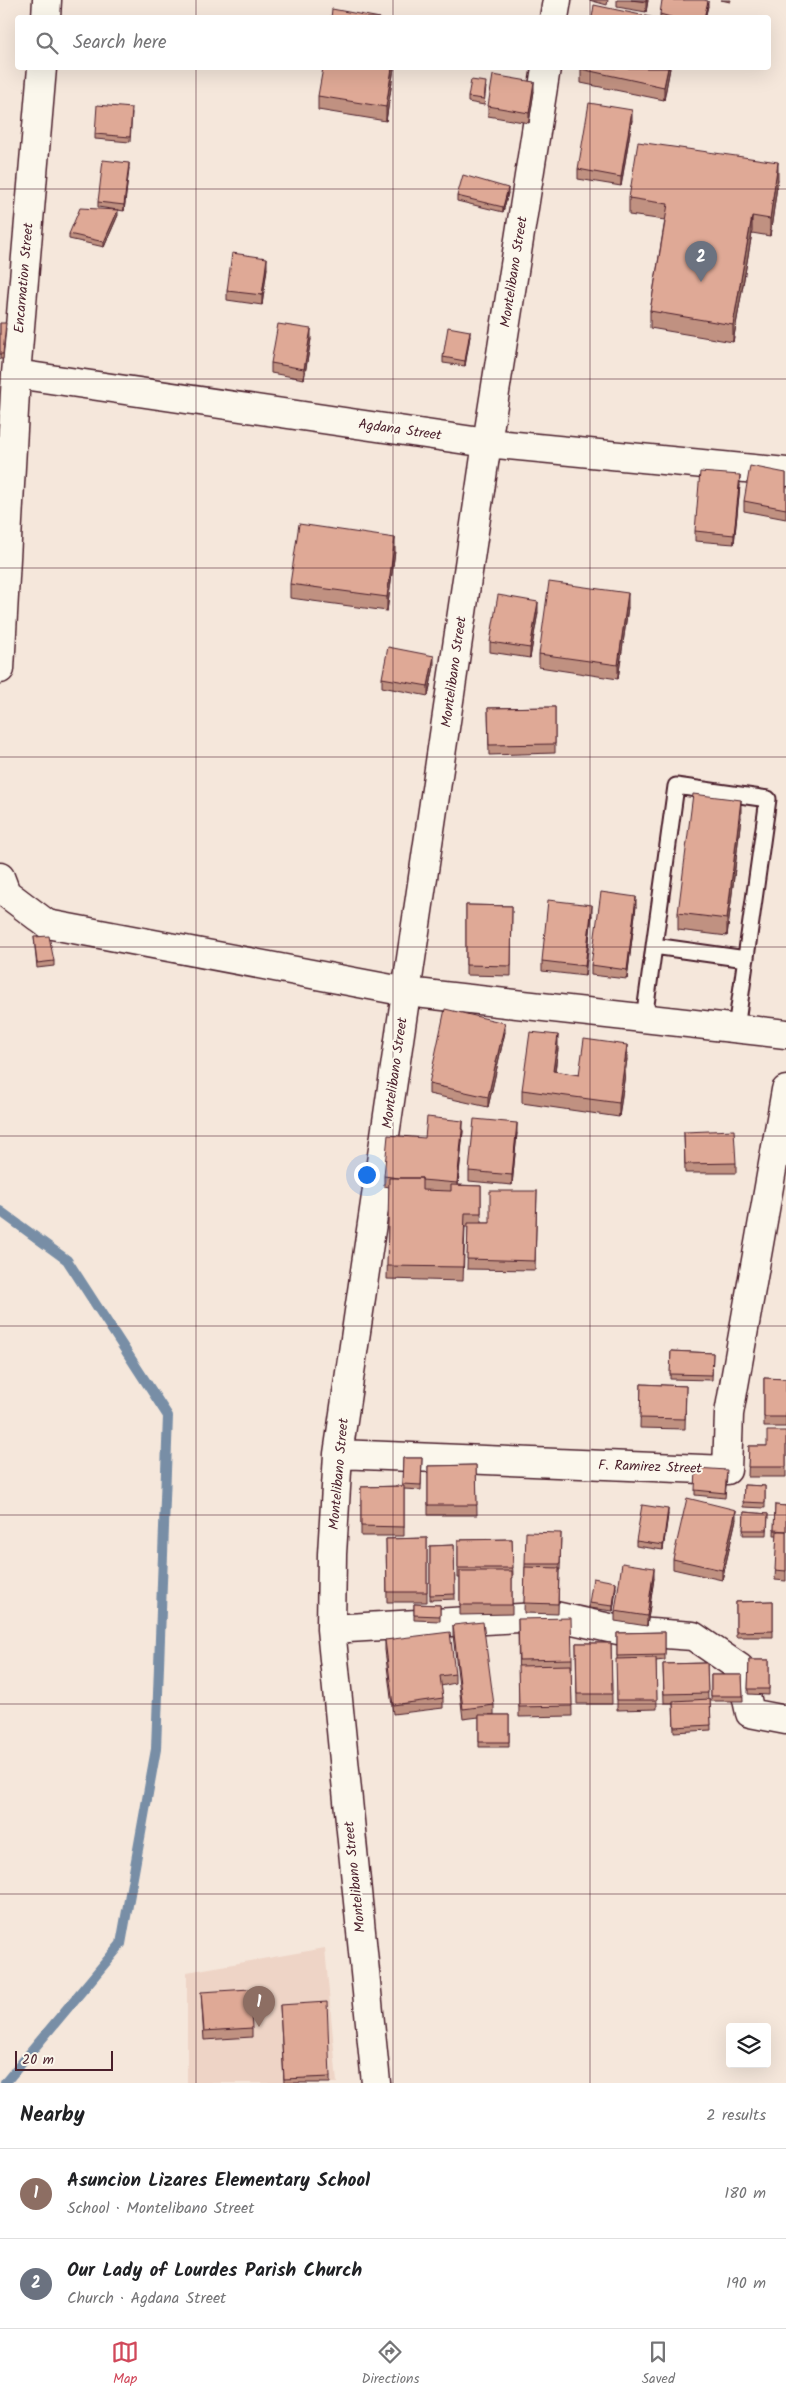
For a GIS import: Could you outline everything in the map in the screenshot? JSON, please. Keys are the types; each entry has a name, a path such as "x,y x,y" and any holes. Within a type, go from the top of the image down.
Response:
{"street":[{"path":"46,15 47,0"},
{"path":"554,15 557,0"},
{"name":"Encarnation Street","path":"0,669 16,374 42,70"},
{"name":"Montelibano Street","path":"376,2083 331,1629 332,1554 338,1454 487,443 546,70"},
{"name":"Agdana Street","path":"16,374 487,443 786,472"},
{"path":"0,877 6,893 47,924 407,992 786,1034"},
{"name":"F. Ramirez Street","path":"338,1454 727,1470 729,1414 786,1090"},
{"path":"331,1629 555,1616 623,1631 693,1636 740,1668 750,1712 786,1720"}],"lane":[{"path":"644,1019 676,786 768,799 736,1029"},
{"path":"654,946 746,959"}],"shaded area":[{"path":"325,1948 337,2083 187,2083 187,1972"}],"building":[{"path":"662,0 708,1 705,15 660,14"},
{"path":"594,5 641,15 592,15"},
{"path":"332,9 364,15 331,15"},
{"path":"323,70 392,70 386,107 318,96"},
{"path":"586,70 668,70 664,87"},
{"path":"493,75 534,82 529,113 488,106"},
{"path":"471,80 486,82 484,99 468,97"},
{"path":"589,103 632,110 621,177 578,169"},
{"path":"97,105 132,108 130,137 95,134"},
{"path":"638,142 778,162 770,219 752,216 733,325 650,311 668,204 629,198"},
{"path":"103,160 129,163 124,205 98,202"},
{"path":"463,175 508,188 503,207 457,196"},
{"path":"80,208 118,210 104,242 69,234"},
{"path":"232,253 267,258 262,295 227,291"},
{"path":"0,323 6,323 3,354 0,354"},
{"path":"278,324 311,329 304,369 271,363"},
{"path":"448,327 470,331 465,361 443,357"},
{"path":"750,466 786,473 786,509 744,501"},
{"path":"700,472 740,475 734,535 695,531"},
{"path":"299,524 395,538 387,597 290,584"},
{"path":"549,582 628,593 618,665 539,654"},
{"path":"498,595 538,602 530,648 490,642"},
{"path":"388,647 434,656 428,686 382,678"},
{"path":"555,707 555,744 489,745 488,708"},
{"path":"693,794 741,800 727,919 678,913"},
{"path":"601,892 636,897 627,970 591,965"},
{"path":"548,900 592,905 585,966 542,961"},
{"path":"466,905 512,906 511,966 466,965"},
{"path":"49,936 54,961 37,963 34,937"},
{"path":"445,1009 505,1023 488,1097 429,1084"},
{"path":"530,1032 558,1035 553,1071 579,1075 584,1039 627,1045 619,1103 522,1090"},
{"path":"427,1117 463,1121 457,1183 422,1180 422,1178 384,1176 388,1135 425,1138"},
{"path":"474,1119 517,1123 512,1175 469,1171"},
{"path":"734,1130 736,1163 685,1164 684,1132"},
{"path":"389,1178 422,1178 422,1190 451,1191 451,1185 481,1186 481,1213 465,1213 463,1267 387,1266"},
{"path":"490,1191 537,1191 535,1261 467,1259 468,1223 490,1223"},
{"path":"671,1351 713,1353 712,1375 670,1374"},
{"path":"764,1378 786,1379 786,1417 764,1417"},
{"path":"641,1384 686,1386 685,1419 640,1418"},
{"path":"767,1431 786,1431 786,1467 748,1467 749,1446 767,1446"},
{"path":"403,1458 422,1458 421,1485 402,1484"},
{"path":"476,1465 477,1505 428,1505 428,1466"},
{"path":"696,1468 727,1470 725,1493 695,1490"},
{"path":"744,1485 765,1486 765,1503 743,1502"},
{"path":"404,1486 404,1527 361,1526 361,1487"},
{"path":"687,1498 736,1510 722,1570 673,1559"},
{"path":"642,1505 668,1509 663,1545 636,1541"},
{"path":"775,1505 786,1506 786,1531 774,1530"},
{"path":"744,1512 768,1514 767,1530 743,1530"},
{"path":"777,1531 786,1531 786,1571 775,1570"},
{"path":"526,1532 561,1533 560,1564 525,1564"},
{"path":"427,1538 427,1592 387,1592 386,1539"},
{"path":"512,1539 513,1568 458,1568 458,1540"},
{"path":"454,1545 455,1594 430,1595 430,1546"},
{"path":"622,1563 654,1568 647,1616 615,1611"},
{"path":"525,1567 559,1568 558,1604 524,1603"},
{"path":"460,1571 512,1571 512,1605 460,1605"},
{"path":"593,1578 616,1582 613,1606 589,1603"},
{"path":"773,1601 773,1631 736,1632 736,1602"},
{"path":"414,1604 440,1605 440,1616 414,1615"},
{"path":"571,1618 572,1659 519,1660 518,1619"},
{"path":"483,1622 494,1705 463,1709 453,1625"},
{"path":"450,1632 455,1674 440,1676 443,1698 393,1705 385,1640"},
{"path":"665,1632 665,1655 617,1656 617,1633"},
{"path":"576,1643 611,1643 612,1694 577,1694"},
{"path":"656,1658 657,1700 617,1700 616,1659"},
{"path":"749,1660 769,1660 769,1689 748,1689"},
{"path":"707,1663 708,1693 664,1694 663,1664"},
{"path":"571,1665 572,1706 519,1707 518,1666"},
{"path":"711,1675 742,1675 743,1696 711,1696"},
{"path":"710,1699 711,1725 674,1727 673,1701"},
{"path":"479,1715 509,1715 509,1742 479,1742"},
{"path":"250,1989 252,2028 204,2031 201,1992"},
{"path":"327,2002 330,2077 284,2079 280,2005"}],"waterway":[{"path":"0,1211 67,1260 168,1416 156,1749 121,1944 5,2083"}],"place":[{"name":"Our Lady of Lourdes Parish Church","path":"701,282"},
{"name":"Asuncion Lizares Elementary School","path":"259,2027"}]}
